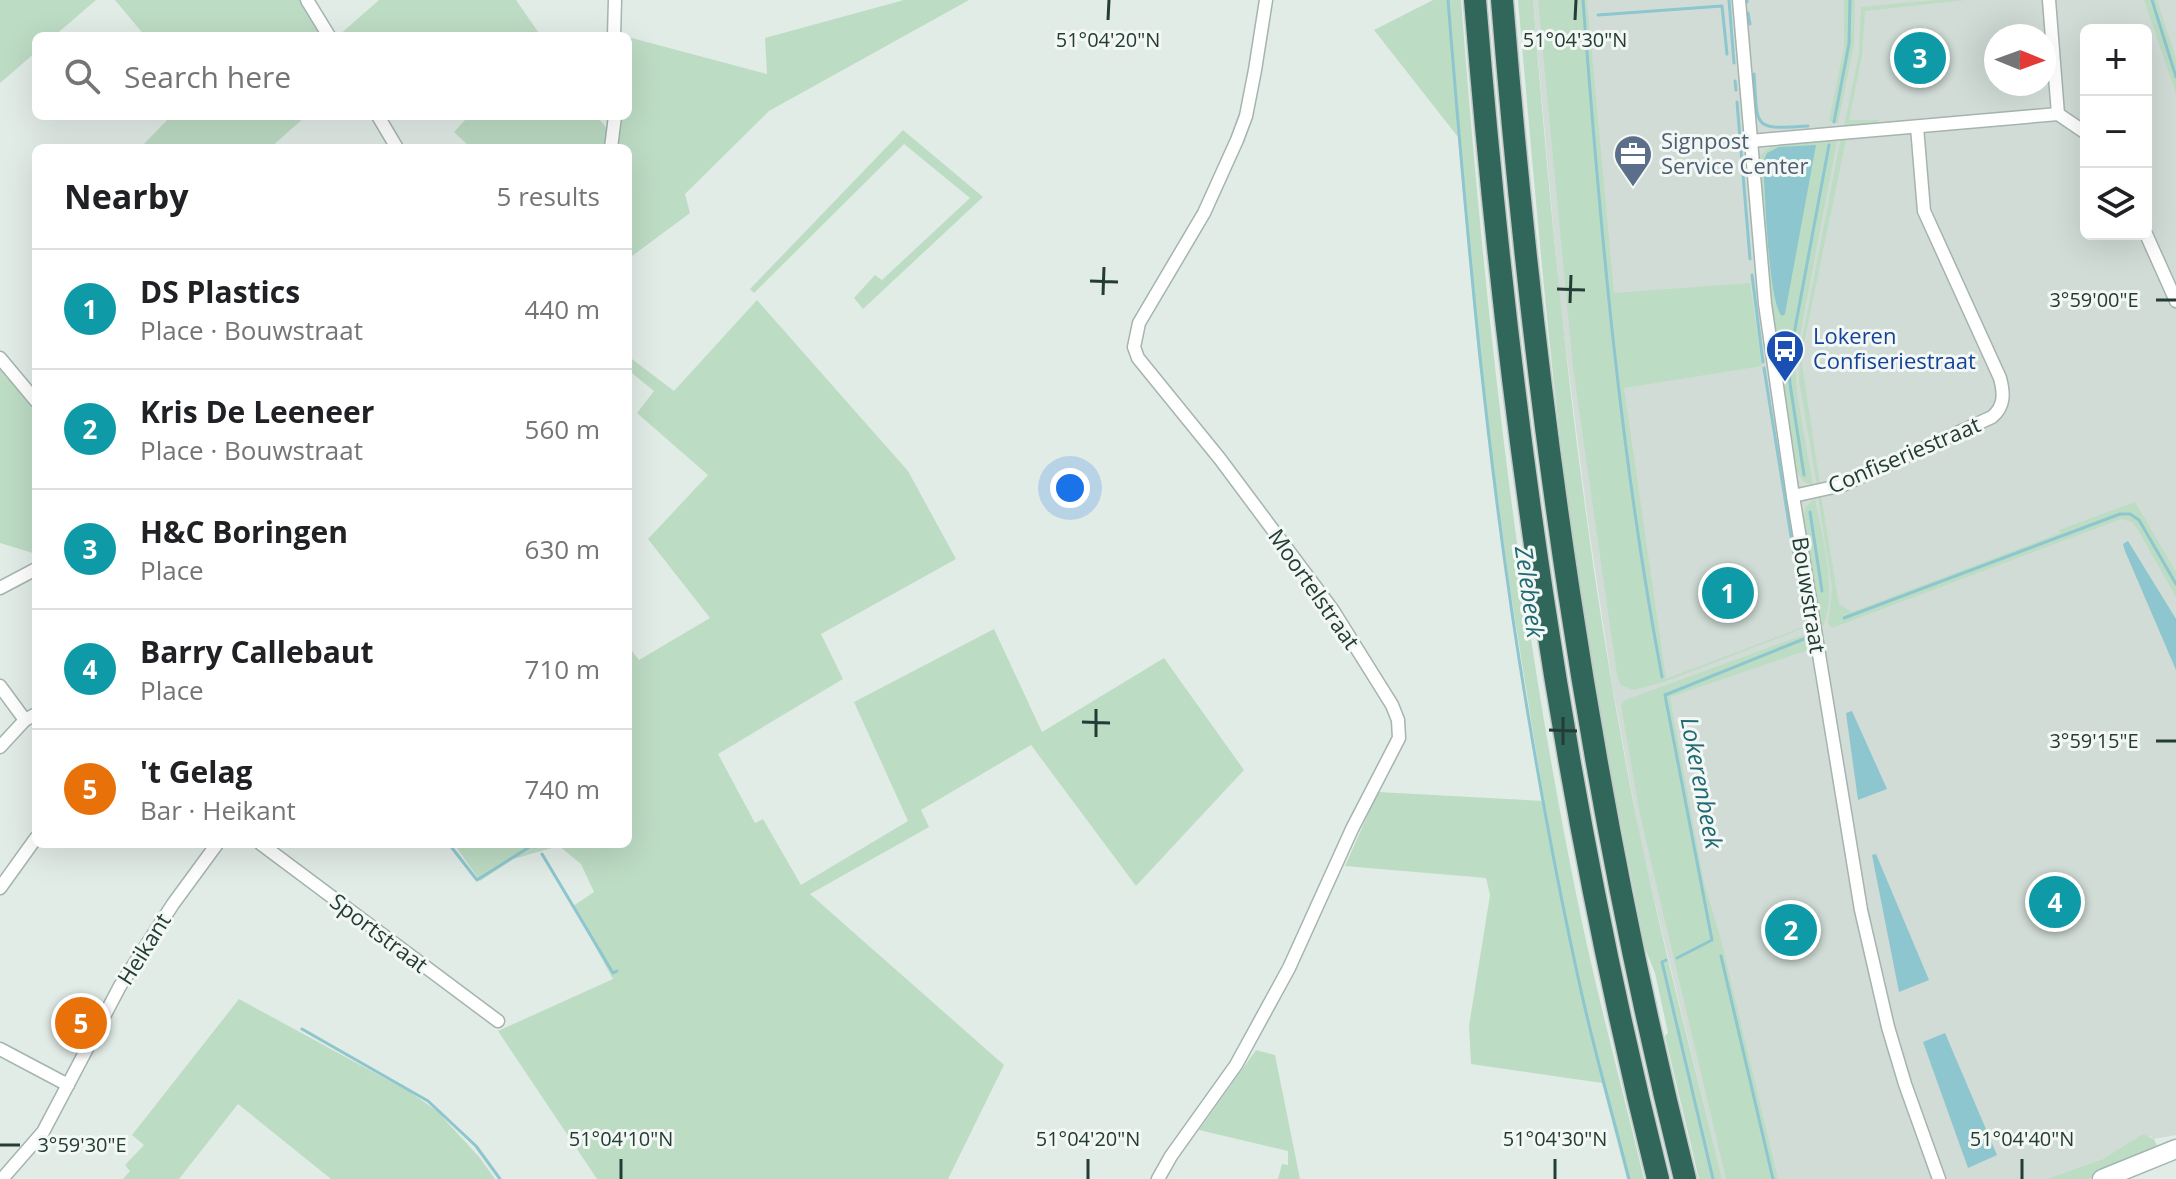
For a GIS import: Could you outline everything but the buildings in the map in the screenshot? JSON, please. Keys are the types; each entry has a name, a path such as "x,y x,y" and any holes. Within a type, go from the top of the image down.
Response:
{"highway":[{"path":"1475,0 1487,158 1548,643 1592,892 1658,1179"},
{"path":"1502,0 1514,143 1548,445 1574,639 1618,889 1685,1179"}],"street":[{"path":"307,0 327,32"},
{"path":"614,32 615,0"},
{"name":"Moortelstraat","path":"1158,1179 1254,1035 1399,738 1398,720 1392,705 1332,609 1220,459 1138,358 1134,347 1139,323 1204,213 1237,140 1252,83 1266,0"},
{"name":"Bouwstraat","path":"1739,0 1765,304 1861,910 1888,1027 1939,1179"},
{"path":"2049,0 2058,114"},
{"path":"1750,141 2058,114 2080,129"},
{"path":"380,120 395,144"},
{"path":"612,144 614,120"},
{"name":"Confiseriestraat","path":"1793,496 1843,485 1992,417 2003,401 2000,378 1924,211 1917,127"},
{"path":"2149,240 2176,301"},
{"path":"0,358 32,396"},
{"path":"0,588 32,571"},
{"path":"0,686 31,717 0,747"},
{"path":"0,888 32,844"},
{"name":"Heikant","path":"2,1179 43,1132 120,986 214,848"},
{"name":"Sportstraat","path":"266,848 498,1021"},
{"path":"0,1049 68,1085"},
{"path":"2102,1179 2176,1149"}],"shaded area":[{"path":"1533,0 2176,0 2176,1135 2136,1138 2103,1159 2046,1179 1722,1179 1642,849 1612,683 1560,302"}],"green space":[{"path":"0,0 96,0 59,32 32,32 32,55 0,83"},
{"path":"115,0 300,0 321,32 142,32"},
{"path":"379,0 516,0 538,32 343,32"},
{"path":"904,0 969,0 769,111 685,194 690,213 632,256 632,144 618,144 622,120 632,120 632,38 767,74 765,38"},
{"path":"1433,0 1461,0 1492,340 1537,679 1585,938 1644,1179 1627,1179 1602,1083 1471,1064 1469,1026 1490,895 1486,878 1345,866 1378,792 1544,801 1508,576 1478,354 1458,137 1374,30"},
{"path":"1518,0 1533,0 1570,391 1612,683 1650,880 1722,1179 1699,1179 1665,1036 1668,1033 1655,973 1645,948 1596,695 1564,475"},
{"path":"1538,0 1587,0 1614,293 1750,283 1762,366 1624,388 1666,679 1809,623 1804,628 1664,682 1633,690 1621,685 1617,675 1573,367"},
{"path":"1844,0 1855,0 1854,45 1838,123 1829,121 1844,48"},
{"path":"1966,0 1865,11 1862,55 1849,120 1879,120 1877,124 1844,127 1859,53 1861,7"},
{"path":"2144,0 2157,0 2176,59 2176,93"},
{"path":"167,120 302,120 274,144 144,144"},
{"path":"465,120 600,120 607,129 605,144 467,144 454,132"},
{"path":"903,130 983,197 863,309 854,298 875,275 882,280 970,198 904,144 754,293 750,289"},
{"path":"1841,137 1846,140 1801,357 1820,485 1817,485 1799,381 1800,350"},
{"path":"1834,138 1837,141 1795,362 1797,394 1813,485 1804,482 1795,469 1771,313 1758,160 1764,152 1781,143"},
{"path":"757,300 908,471 956,559 821,634 843,679 718,754 755,823 763,819 801,885 908,821 854,702 994,629 1042,732 1164,658 1244,770 1136,886 1031,745 921,810 929,827 810,894 1004,1065 948,1179 597,1179 498,1031 613,979 573,906 594,892 581,864 561,848 632,848 632,651 639,660 710,618 648,539 708,475 637,413 654,391 632,373 632,359 674,391"},
{"path":"0,370 32,406 32,553 0,543"},
{"path":"1821,496 1839,604 1852,612 2135,502 2176,572 2176,597 2138,530 2132,522 2121,519 1832,628 1828,623 1832,588 1818,497"},
{"path":"1815,498 1829,583 1829,601 1821,630 1803,518 1806,507"},
{"path":"1809,633 1812,644 1808,650 1670,697 1704,883 1721,940 1778,1179 1726,1179 1640,815 1621,705 1625,700"},
{"path":"457,848 552,848 513,859 480,881"},
{"path":"239,999 410,1092 437,1111 495,1179 331,1179 238,1104 179,1179 123,1179 130,1171 125,1165 144,1145 132,1135"},
{"path":"1256,1050 1275,1055 1300,1179 1278,1179 1282,1164 1288,1165 1288,1151 1199,1130"},
{"path":"2143,1134 2154,1139 2157,1146 2149,1155 2089,1179 2046,1179 2103,1159"}],"water":[{"path":"1816,145 1785,314 1782,316 1773,290 1770,268 1763,162 1767,153 1779,147"},
{"path":"2128,541 2176,619 2176,670 2125,551 2123,544"},
{"path":"1852,711 1887,789 1858,800 1846,713"},
{"path":"1876,854 1929,980 1899,992 1872,855"},
{"path":"1945,1033 1997,1155 1968,1168 1923,1042"}],"waterway":[{"name":"Zelebeek","path":"1448,0 1480,358 1514,625 1566,918 1591,1035 1629,1179"},
{"path":"1583,0 1613,340 1634,509 1662,677"},
{"path":"1729,0 1734,63"},
{"name":"Lokerenbeek","path":"1834,122 1849,44 1850,0"},
{"path":"2152,0 2176,77"},
{"path":"1598,15 1722,6 1727,54"},
{"path":"1748,13 1750,24"},
{"path":"1754,74 1756,105 1761,122 1776,127 1808,126"},
{"path":"1735,81 1736,90"},
{"path":"1737,102 1750,259"},
{"name":"Lokerenbeek","path":"1804,475 1789,361 1829,145"},
{"path":"1752,275 1763,362"},
{"path":"1764,368 1794,555"},
{"name":"Lokerenbeek","path":"1810,512 1822,591"},
{"path":"1844,618 2120,514 2130,514 2139,520 2176,584"},
{"path":"1796,572 1802,606"},
{"name":"Lokerenbeek","path":"1677,958 1712,940 1665,695 1804,639"},
{"path":"452,848 477,880 528,848"},
{"path":"542,854 613,973 617,971"},
{"path":"1721,956 1773,1179"},
{"name":"Lokerenbeek","path":"1666,960 1662,962 1713,1179"},
{"path":"302,1029 428,1101 476,1146 500,1179"}],"place":[{"name":"H&C Boringen","path":"1920,58"},
{"name":"Signpost Service Center","path":"1633,188"},
{"name":"Lokeren Confiseriestraat","path":"1785,383"},
{"name":"DS Plastics","path":"1728,593"},
{"name":"Barry Callebaut","path":"2055,902"},
{"name":"Kris De Leeneer","path":"1791,930"},
{"name":"'t Gelag","path":"81,1023"}]}
